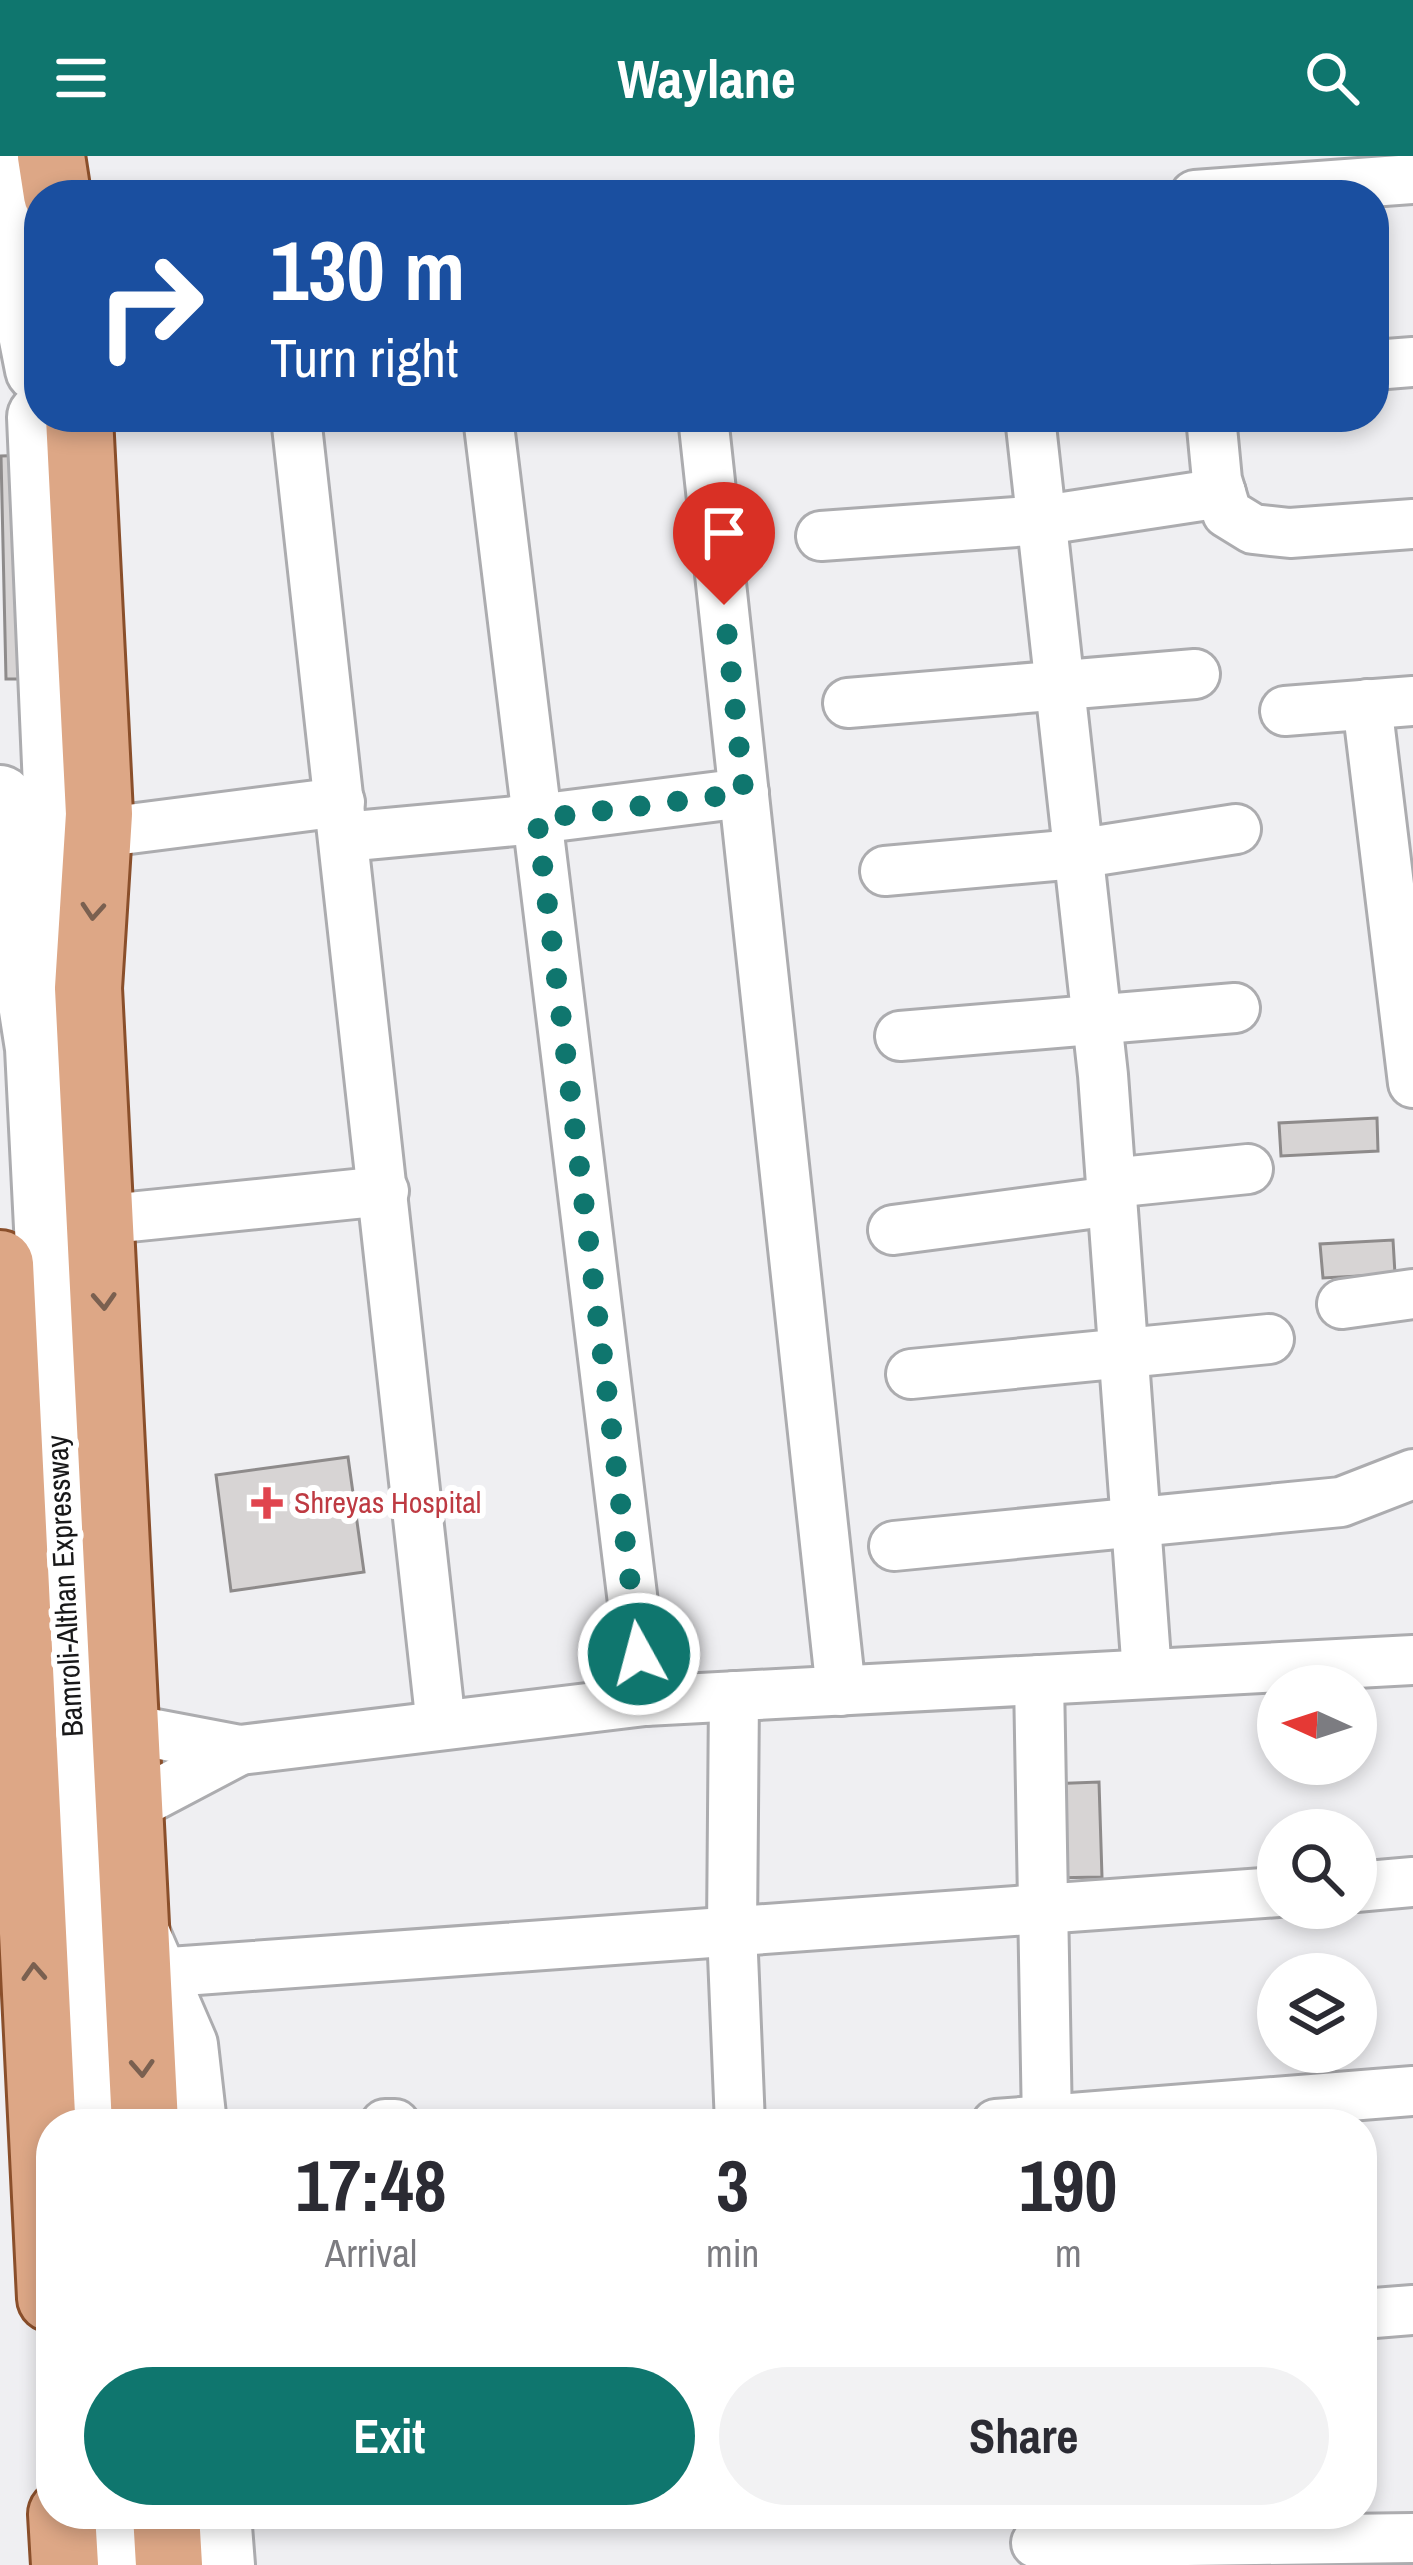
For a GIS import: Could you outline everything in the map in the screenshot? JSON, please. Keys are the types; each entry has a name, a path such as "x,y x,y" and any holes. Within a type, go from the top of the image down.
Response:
{"main road":[{"path":"0,172 24,294"},
{"path":"39,1048 57,788 42,432"},
{"path":"80,432 98,833 88,988 100,1220 55,1737 58,1817 91,2109"},
{"path":"0,799 39,1048"},
{"name":"Bamroli-Althan Expressway","path":"39,1048 55,1737"},
{"path":"0,1264 55,1737 54,2109"},
{"path":"58,1817 145,1948 145,2109"},
{"path":"63,2529 64,2565"},
{"path":"114,2529 116,2565"},
{"path":"167,2529 169,2565"}],"street":[{"path":"298,432 441,1725"},
{"path":"490,432 645,1701"},
{"path":"706,432 841,1691"},
{"path":"1032,432 1096,1019 1147,1673"},
{"path":"1213,432 1227,513 1253,529 1290,532 1413,524"},
{"path":"821,536 1044,520 1221,493"},
{"path":"848,703 1195,674"},
{"path":"1285,710 1390,702 1413,1083"},
{"path":"98,833 342,819 537,819 744,793"},
{"path":"885,871 1076,854 1236,829"},
{"path":"900,1036 1234,1008"},
{"path":"893,1230 1248,1169"},
{"path":"100,1220 384,1191"},
{"path":"1342,1304 1413,1294"},
{"path":"910,1374 1269,1339"},
{"path":"894,1546 1341,1502 1413,1474"},
{"path":"55,1737 240,1750 645,1701 1413,1660"},
{"path":"1039,1680 1047,2109"},
{"path":"734,1696 732,1931 739,2109"},
{"path":"58,1817 240,1750"},
{"path":"1377,1885 1413,1882"},
{"path":"194,2109 187,2045 145,1948 732,1931 1257,1894"},
{"path":"1200,2109 1413,2091"},
{"path":"1377,2313 1413,2310"},
{"path":"221,2529 224,2565"},
{"path":"1037,2541 1413,2538"}],"building":[{"path":"32,455 36,679 6,679 1,456"},
{"path":"1377,1118 1378,1151 1281,1156 1279,1123"},
{"path":"1393,1240 1395,1274 1323,1278 1320,1244"},
{"path":"348,1457 364,1572 231,1591 216,1475"},
{"path":"1099,1782 1102,1877 1048,1878 1047,1784"}],"place":[{"name":"Shreyas Hospital","path":"267,1503"}],"route":[{"path":"639,1654 537,819 744,793 724,605"}]}
